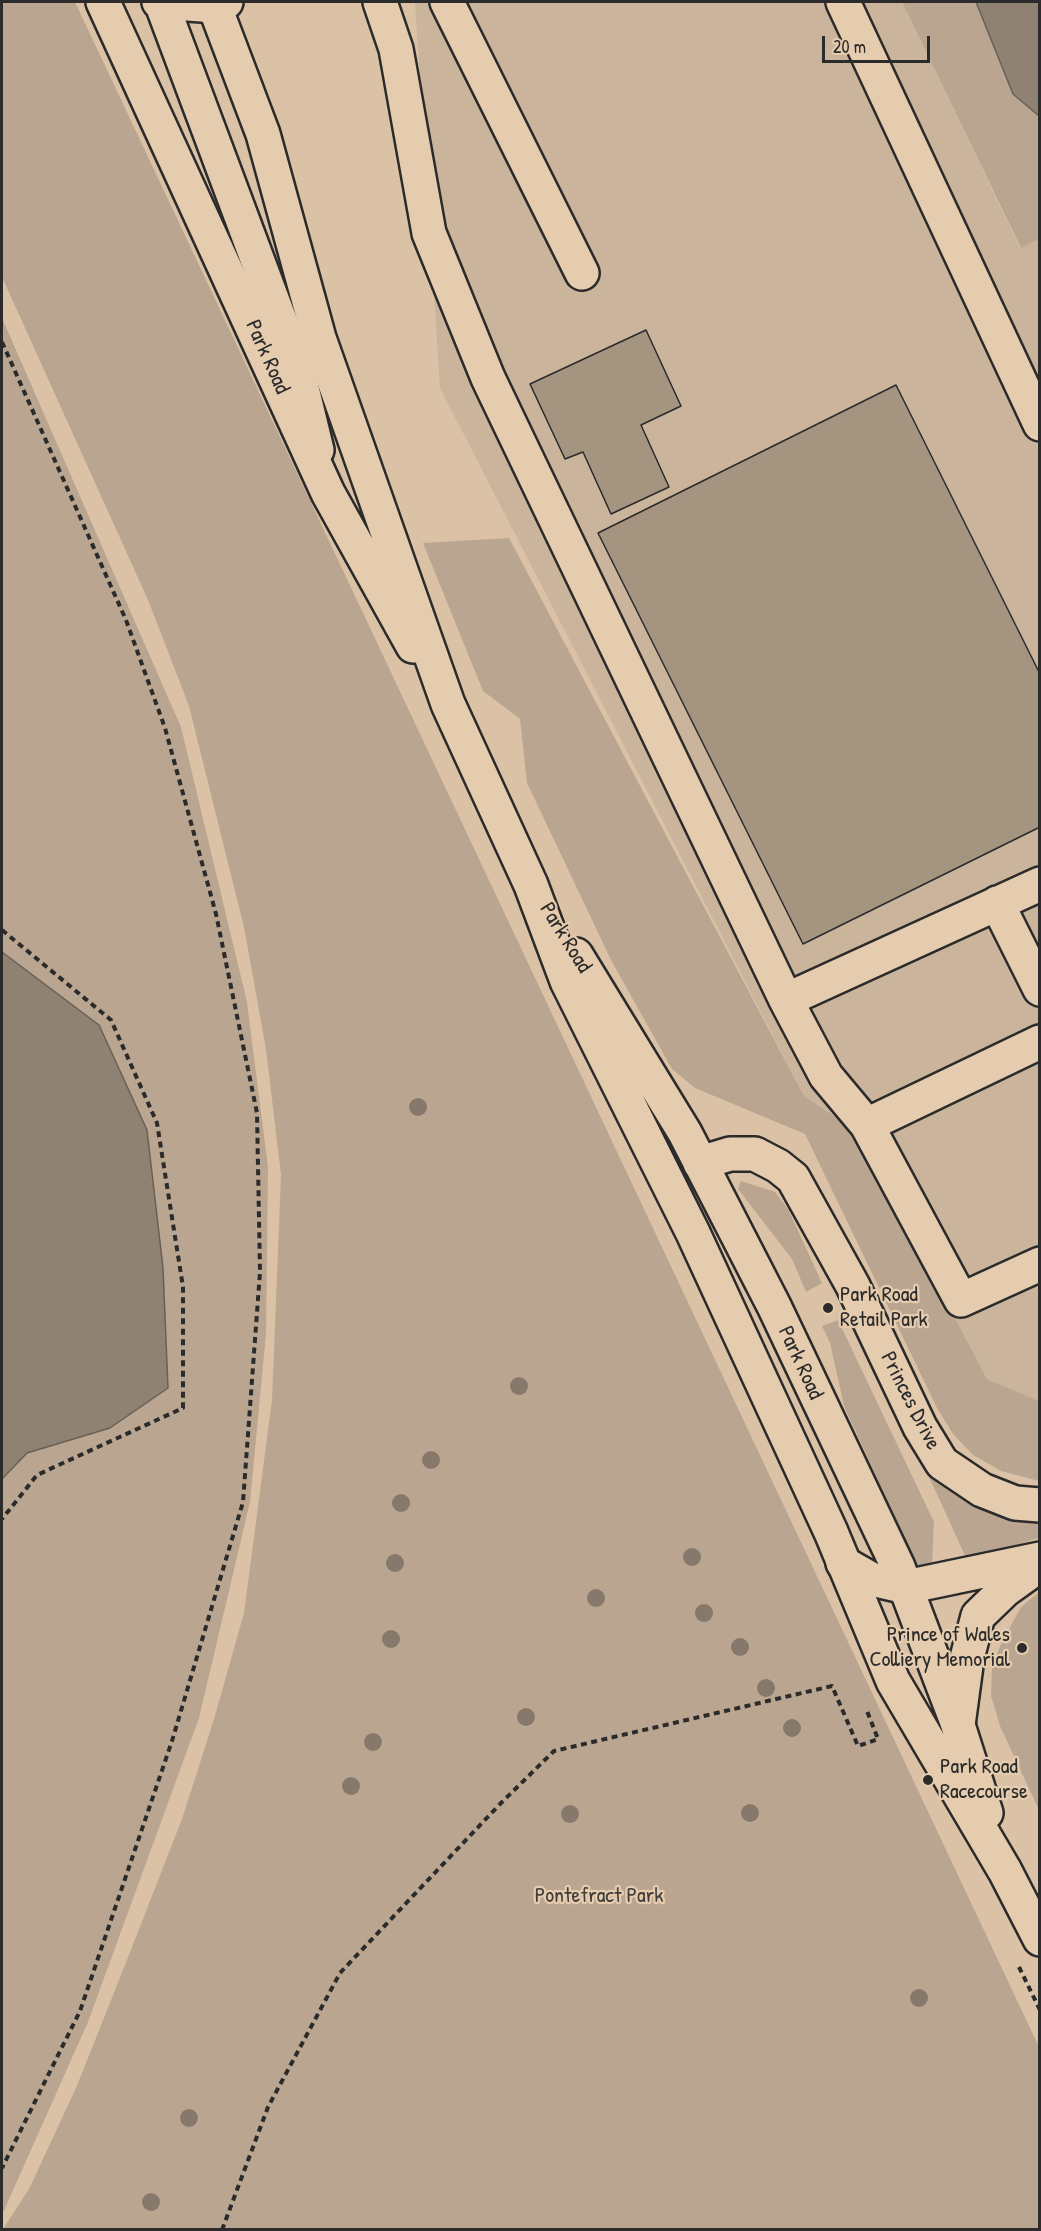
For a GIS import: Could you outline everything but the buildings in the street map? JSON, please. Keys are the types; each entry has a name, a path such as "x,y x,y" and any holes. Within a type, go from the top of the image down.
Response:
{"main road":[{"name":"Park Road","path":"103,2 328,493 400,625 448,704"},
{"path":"218,3 160,2 296,363 328,493"},
{"path":"380,2 396,49 429,233 488,378 786,1000 826,1076 867,1125 961,1300 1040,1263"},
{"path":"447,2 582,273"},
{"path":"843,2 1038,415"},
{"name":"Park Road","path":"218,3 262,134 319,338 448,704 531,885 567,981 693,1233 843,1563 893,1681 1005,1871 1040,1939"},
{"path":"786,1000 1040,884"},
{"name":"Park Road","path":"531,885 685,1132 715,1158 774,1306 906,1587 958,1725 1005,1871"},
{"path":"997,903 1040,990"},
{"path":"867,1125 1040,1042"},
{"name":"Princes Drive","path":"715,1158 755,1154 778,1166 793,1178 853,1286 920,1428 942,1463 982,1490 1015,1503 1040,1505"},
{"path":"693,1233 691,1209 715,1158"},
{"path":"843,1563 871,1579 906,1587 1040,1559"},
{"path":"958,1725 967,1658 978,1616 1005,1590 1040,1565"}],"path":[{"path":"2,342 126,620 165,728 216,914 257,1113 260,1272 243,1502 172,1741 80,2011 2,2168"},
{"path":"2,930 111,1020 157,1124 183,1287 183,1408 37,1474 2,1519"},
{"path":"222,2229 268,2107 340,1973 501,1803 554,1751 832,1686 858,1746 878,1739 866,1709"}],"shaded area":[{"path":"415,2 902,2 1020,248 1039,239 1039,1401 987,1379 857,1131 804,1096 440,388"},
{"path":"976,2 1039,2 1039,116 1013,94"},
{"path":"2,952 99,1025 147,1130 163,1268 168,1388 110,1428 27,1453 2,1479"}],"green space":[{"name":"Pontefract Park","path":"2,2 75,2 1039,2047 1039,2229 3,2229 29,2189 76,2088 123,1970 182,1819 214,1719 244,1613 272,1400 281,1175 266,1049 244,927 189,706 148,600 2,277"},
{"path":"902,2 976,2 1013,94 1039,116 1039,239 1021,248"},
{"path":"2,318 181,727 247,1002 268,1167 266,1334 250,1502 199,1718 88,2022 2,2215"},
{"path":"509,538 804,1096 857,1131 987,1379 1039,1401 1039,1481 1001,1471 973,1455 953,1434 937,1408 805,1134 695,1088 672,1069 612,962 527,783 520,719 483,691 423,543"},
{"path":"741,1181 775,1192 788,1209 822,1283 806,1292 792,1259 738,1189"},
{"path":"838,1320 934,1522 932,1565 918,1567 844,1406 830,1343 822,1326"},
{"path":"920,1457 1039,1518 1039,1538 967,1560"},
{"path":"1039,1592 1039,1810 1000,1726 991,1696 992,1666 1002,1642 1021,1607"}],"place":[{"name":"Park Road Retail Park","path":"828,1308"},
{"name":"Prince of Wales Colliery Memorial","path":"1022,1648"},
{"name":"Park Road Racecourse","path":"928,1780"}]}
